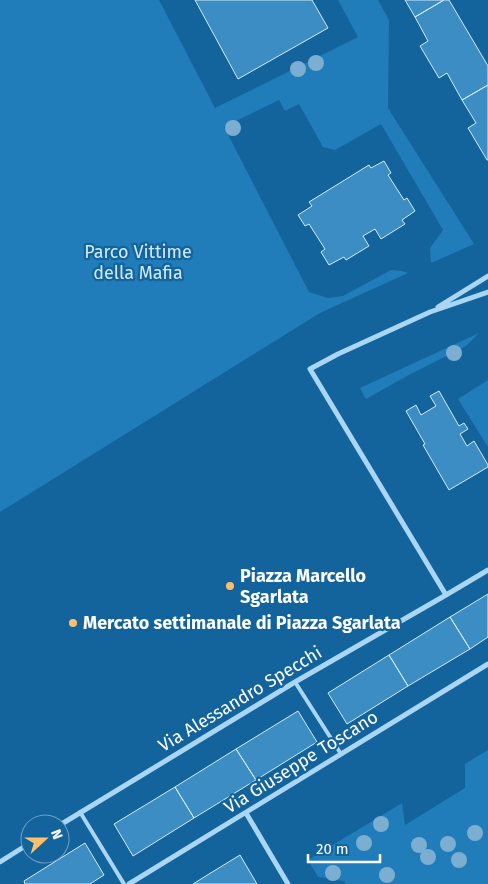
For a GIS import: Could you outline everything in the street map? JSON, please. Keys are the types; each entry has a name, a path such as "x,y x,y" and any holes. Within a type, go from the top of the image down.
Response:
{"street":[{"path":"430,312 488,276"},
{"path":"446,595 310,369 338,354 430,312 488,292"},
{"name":"Via Alessandro Specchi","path":"70,818 295,682 488,570"},
{"name":"Via Giuseppe Toscano","path":"129,884 488,664"},
{"path":"246,813 288,884"},
{"path":"0,862 20,849"}],"lane":[{"path":"295,682 341,754"},
{"path":"80,812 124,884"}],"green space":[{"name":"Parco Vittime della Mafia","path":"0,0 159,0 215,108 358,37 338,0 378,0 389,20 388,108 474,244 431,263 430,248 443,230 381,124 335,150 323,147 299,104 285,111 279,100 224,127 309,292 328,298 343,296 391,270 408,273 320,313 0,512"},
{"path":"479,333 466,346 366,399 360,388"},
{"path":"488,380 488,447 458,399"},
{"path":"488,750 488,884 346,884 344,881 318,877 308,860 402,803 405,825 465,788 465,764"}],"building":[{"path":"195,0 312,0 328,28 238,79"},
{"path":"405,0 444,0 415,17"},
{"path":"444,0 449,0 488,66 488,85 462,100 447,73 439,78 420,46 428,41 415,17"},
{"path":"488,85 487,160 468,128 476,123 462,100"},
{"path":"384,161 391,173 388,175 404,200 407,198 415,211 402,220 405,224 381,239 375,229 363,236 369,246 346,260 344,257 329,265 321,252 325,249 309,224 305,226 298,215 312,206 309,202 369,165 371,168"},
{"path":"439,391 459,426 464,423 468,429 460,434 467,446 474,441 488,465 488,467 449,490 406,411 416,405 421,415 436,406 430,396"},
{"path":"488,594 488,637 470,649 450,617"},
{"path":"450,617 470,649 408,686 389,655"},
{"path":"389,655 408,686 347,724 328,693"},
{"path":"298,711 317,742 256,780 236,749"},
{"path":"236,749 256,780 194,818 175,787"},
{"path":"175,787 194,818 133,856 114,824"},
{"path":"85,843 104,875 90,884 25,884 24,881 51,864 70,864 70,852"},
{"path":"240,855 257,884 193,884 209,874"}],"place":[{"name":"Piazza Marcello Sgarlata","path":"230,586"},
{"name":"Mercato settimanale di Piazza Sgarlata","path":"73,623"}]}
